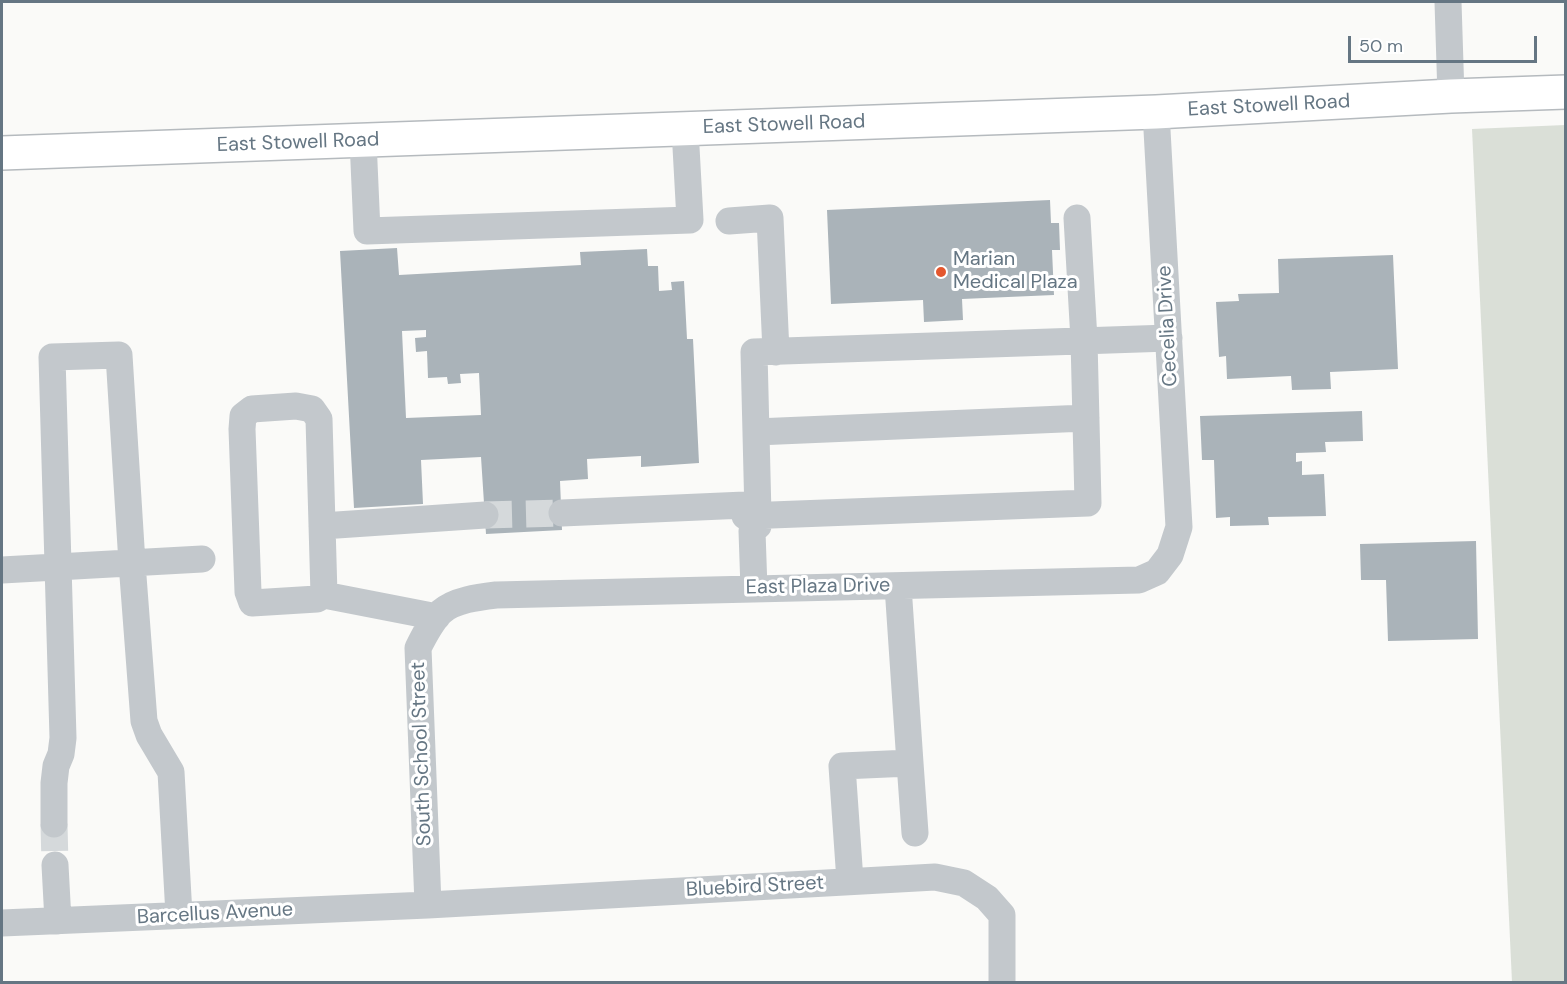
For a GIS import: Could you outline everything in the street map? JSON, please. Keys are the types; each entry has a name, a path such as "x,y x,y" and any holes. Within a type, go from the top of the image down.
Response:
{"main road":[{"name":"East Stowell Road","path":"2,153 1156,112 1566,92"}],"street":[{"path":"1448,2 1451,96"},
{"name":"Cecelia Drive","path":"1156,112 1179,527 1175,540"},
{"path":"363,140 367,231 678,221 690,220 685,129"},
{"path":"729,221 770,218 765,352 750,517"},
{"path":"562,513 750,517 1088,503 1084,340 1077,218"},
{"path":"754,589 741,383 747,365 765,352 1168,338"},
{"path":"54,824 54,783 63,738 52,357 119,355 144,721 149,735 171,772 179,915"},
{"path":"324,595 319,419 312,409 296,406 252,409 243,416 242,429 248,592 252,603 316,599 324,595 439,614"},
{"path":"756,432 1086,418"},
{"path":"322,526 485,515"},
{"name":"East Plaza Drive","path":"439,614 466,599 496,595 1139,580 1157,572 1170,555 1175,540"},
{"path":"2,570 202,559"},
{"path":"898,586 915,833"},
{"name":"South School Street","path":"428,905 418,648 428,628 439,614"},
{"path":"850,881 842,766 910,763"},
{"path":"55,865 58,921"},
{"name":"Bluebird Street","path":"428,905 935,877 964,883 987,898 1002,915 1002,982"},
{"name":"Barcellus Avenue","path":"2,922 428,905"}],"shaded area":[{"path":"1565,125 1565,982 1512,982 1472,129"}],"building":[{"name":"Marian Medical Plaza","path":"1050,200 1051,223 1059,223 1060,250 1052,250 1054,295 962,299 963,320 924,322 923,300 831,304 827,210"},
{"path":"397,248 399,275 581,265 580,252 647,249 648,266 658,266 659,291 672,290 671,282 684,281 687,339 693,339 699,463 641,467 641,456 587,459 588,479 560,481 562,530 486,534 481,457 421,460 423,504 354,508 340,251","holes":["426,330 426,337 415,338 416,352 427,351 428,378 447,377 448,384 461,383 460,374 479,373 481,415 406,418 402,331"]},
{"path":"1393,255 1398,369 1330,372 1331,389 1292,390 1291,376 1227,379 1226,356 1219,357 1216,302 1239,301 1238,294 1279,293 1278,259"},
{"path":"1362,411 1363,441 1325,442 1326,452 1296,453 1296,462 1302,461 1302,475 1324,474 1326,516 1268,517 1269,525 1230,526 1230,517 1216,518 1214,460 1202,460 1200,416"},
{"path":"1476,541 1478,639 1388,641 1386,580 1361,580 1360,544"}],"tunnel":[{"path":"485,515 562,513"},
{"path":"54,824 55,865"}],"place":[{"name":"Marian Medical Plaza","path":"941,272"}]}
